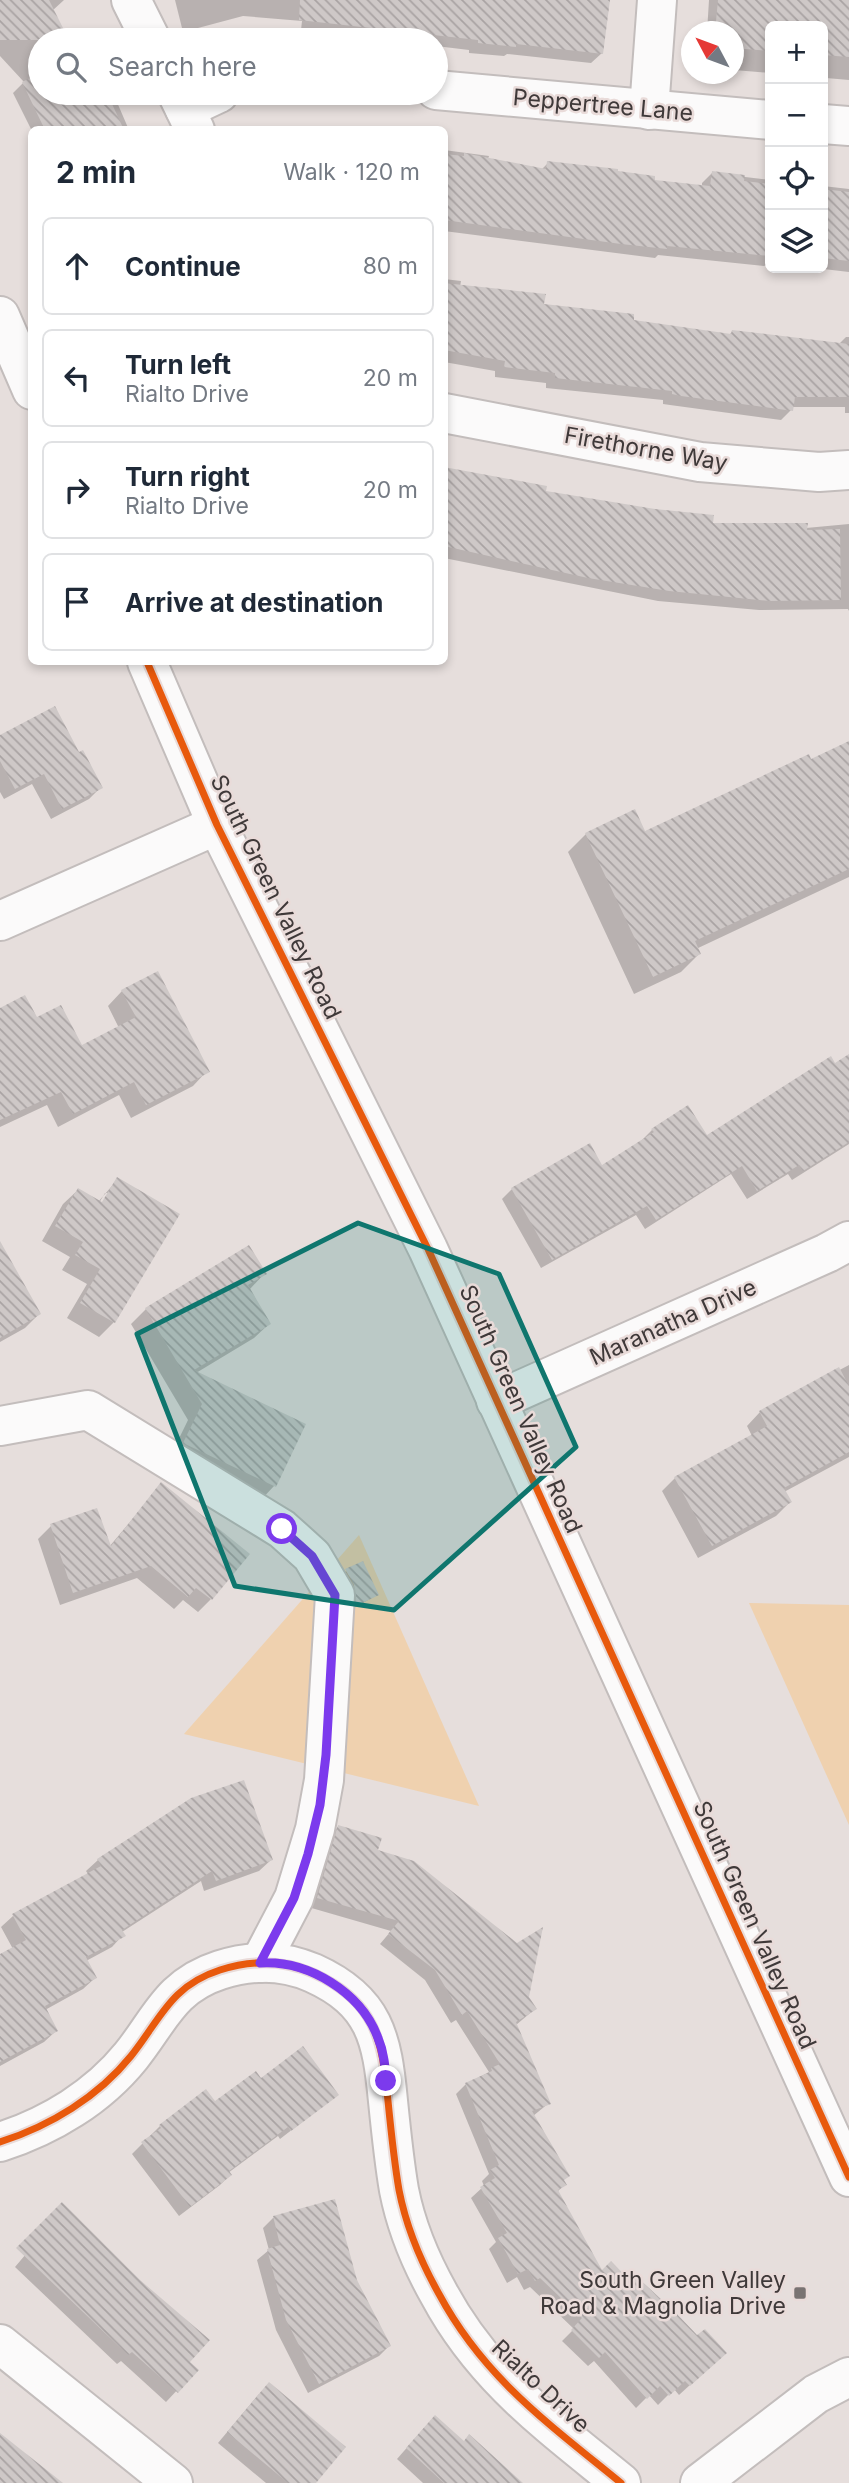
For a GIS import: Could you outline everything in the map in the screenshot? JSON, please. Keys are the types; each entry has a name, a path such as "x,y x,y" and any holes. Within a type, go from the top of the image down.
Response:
{"street":[{"path":"131,0 145,28"},
{"path":"649,110 657,0"},
{"name":"Peppertree Lane","path":"448,91 765,120"},
{"path":"828,124 849,126"},
{"path":"0,316 28,381"},
{"name":"Firethorne Way","path":"448,414 701,462 819,471 849,470"},
{"name":"South Green Valley Road","path":"148,665 217,825 428,1249 849,2177"},
{"path":"0,921 217,825"},
{"name":"Maranatha Drive","path":"496,1401 849,1241"},
{"path":"0,1426 88,1410 282,1529 312,1556 335,1595 326,1755 317,1817 294,1898 260,1963"},
{"name":"Rialto Drive","path":"0,2142 52,2120 91,2095 132,2056 166,2004 181,1991 218,1970 246,1963 295,1966 337,1986 355,2001 369,2018 378,2036 384,2056 400,2194 411,2231 439,2294 491,2370 539,2416 621,2483"},
{"path":"0,2344 173,2483"},
{"path":"700,2483 816,2394 849,2377"}],"highlighted area":[{"path":"358,1223 499,1274 576,1447 394,1610 235,1586 137,1334"}],"shaded area":[{"path":"359,1535 479,1806 184,1734"},
{"path":"749,1603 849,1605 849,1825"}],"building":[{"path":"0,0 49,0 63,28 28,28 28,40 0,40"},
{"path":"300,0 610,0 603,54 516,44 516,47 478,43 478,40 448,37 448,28 371,28 299,20"},
{"path":"718,0 849,0 849,57 828,55 828,21 765,21 765,51 744,49 744,21 716,21"},
{"path":"28,79 28,95 22,82"},
{"path":"33,105 113,105 122,126 43,126"},
{"path":"464,153 546,169 547,161 618,169 655,176 655,180 710,186 712,171 745,175 744,181 765,183 765,256 621,244 448,221 448,154 464,156"},
{"path":"828,190 849,192 849,261 828,259"},
{"path":"448,283 546,294 544,304 634,314 634,320 731,334 732,330 849,344 849,397 795,397 793,411 681,396 672,394 672,391 555,378 555,373 504,367 505,361 448,351"},
{"path":"448,468 547,486 546,491 655,509 714,515 713,523 808,523 807,530 840,529 841,600 770,601 669,591 588,578 448,547"},
{"path":"55,706 79,752 83,750 103,788 62,809 44,774 15,789 0,761 0,735"},
{"path":"849,741 849,869 695,941 701,954 653,977 585,833 635,809 645,831 809,754 811,759"},
{"path":"158,971 210,1072 146,1105 134,1082 73,1114 61,1092 0,1120 0,1008 25,995 37,1017 61,1005 82,1045 136,1017 121,990"},
{"path":"849,1054 849,1142 803,1171 799,1165 757,1191 742,1166 656,1220 647,1206 552,1260 511,1188 590,1143 602,1165 654,1132 651,1129 688,1105 707,1135 831,1056 835,1063"},
{"path":"117,1177 180,1214 115,1323 80,1303 100,1269 75,1255 83,1242 55,1226 78,1188 102,1202"},
{"path":"0,1241 41,1314 0,1338"},
{"path":"249,1245 267,1274 248,1285 271,1324 194,1370 306,1424 276,1487 183,1443 202,1404 145,1308"},
{"path":"839,1367 849,1386 849,1452 784,1488 792,1502 712,1546 674,1477 767,1426 759,1411"},
{"path":"161,1482 250,1554 212,1600 196,1588 188,1597 151,1566 73,1593 50,1524 97,1508 111,1546"},
{"path":"363,1561 379,1595 356,1606 354,1585 345,1569"},
{"path":"244,1780 273,1860 216,1881 212,1871 122,1930 126,1936 86,1957 97,1978 45,2006 58,2031 0,2062 0,1954 26,1940 12,1914 101,1866 97,1859 191,1798"},
{"path":"338,1825 382,1838 378,1850 414,1861 517,1943 543,1927 529,1997 537,2009 516,2022 551,2104 532,2111 570,2176 564,2180 567,2185 558,2190 602,2270 611,2261 631,2282 636,2276 697,2335 705,2329 727,2353 690,2386 685,2381 669,2396 660,2386 647,2399 605,2352 599,2358 571,2330 582,2318 540,2278 535,2281 528,2269 518,2274 498,2238 507,2233 480,2187 495,2178 490,2170 499,2165 465,2083 492,2071 491,2068 500,2064 467,2011 462,2015 435,1970 388,1934 399,1921 317,1898"},
{"path":"303,2046 339,2095 291,2131 288,2127 229,2171 232,2175 190,2207 141,2142 206,2089 215,2101 256,2071 261,2078"},
{"path":"335,2199 357,2280 391,2346 319,2384 286,2320 267,2249 280,2245 273,2216"},
{"path":"62,2202 140,2280 210,2340 190,2362 199,2370 178,2393 132,2352 128,2355 16,2248"},
{"path":"269,2382 346,2447 316,2483 288,2483 227,2432"},
{"path":"435,2415 464,2441 469,2434 523,2483 444,2483 406,2448"},
{"path":"0,2433 63,2483 0,2483"}],"cycle path":[{"path":"148,665 217,825 428,1249 849,2177"},
{"path":"0,2142 55,2119 104,2084 131,2056 178,1995 203,1977 232,1967 267,1963 302,1969 334,1984 362,2009 378,2040 386,2079 402,2203 415,2244 439,2294 476,2351 497,2375 544,2419 621,2483"}],"place":[{"name":"South Green Valley Road & Magnolia Drive","path":"800,2293"}],"route":[{"path":"282,1529 312,1556 335,1595 326,1755 320,1805 302,1877 284,1919 260,1963 295,1966 337,1986 355,2001 369,2018 378,2036 384,2056 386,2081"}]}
